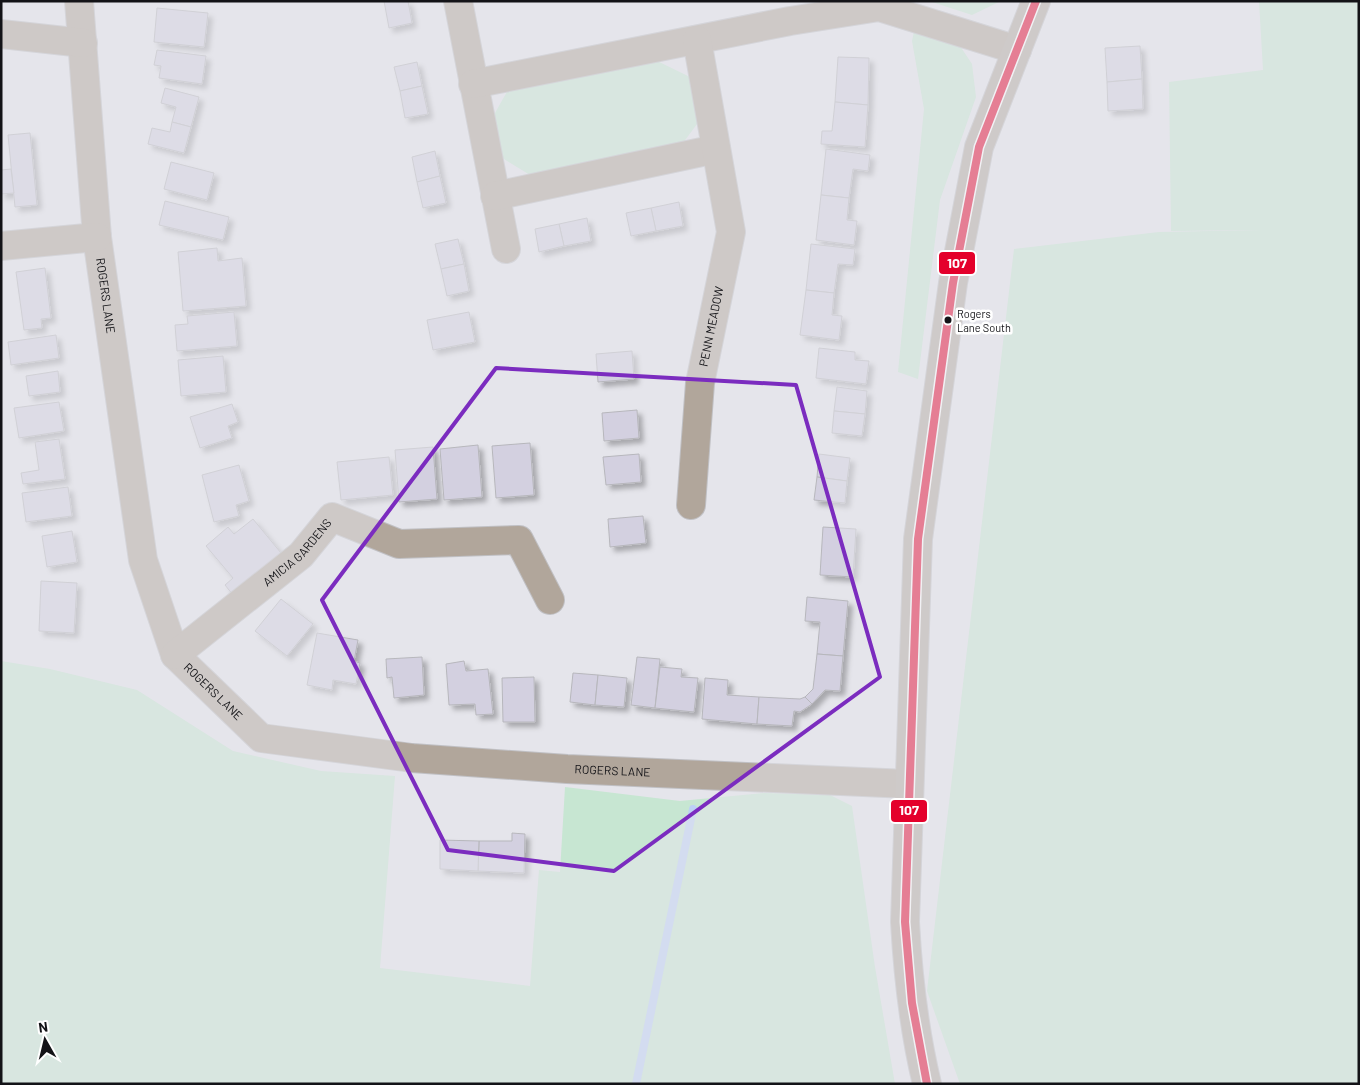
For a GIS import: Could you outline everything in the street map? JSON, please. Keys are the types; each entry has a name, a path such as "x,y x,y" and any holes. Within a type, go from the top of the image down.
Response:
{"main road":[{"path":"927,1084 918,1049 908,975 905,922 908,784 918,539 953,283 979,147 1036,1"}],"street":[{"name":"ROGERS LANE","path":"79,1 97,237 142,560 176,655 261,738 412,758 567,770 908,784"},
{"path":"458,1 506,249"},
{"path":"473,84 697,40 787,11 878,7 1017,50"},
{"path":"1,34 83,43"},
{"name":"PENN MEADOW","path":"691,505 700,384 731,232 697,40"},
{"path":"495,196 716,149"},
{"path":"1,246 97,237"},
{"name":"AMICIA GARDENS","path":"176,655 301,555 332,516 399,544 519,540 550,600"}],"highlighted area":[{"path":"496,368 796,385 880,677 614,871 448,850 322,600"}],"green space":[{"path":"929,1 1001,1 972,15"},
{"path":"1259,1 1359,1 1359,1084 960,1084 927,991 1014,249 1159,232 1262,230 1171,231 1169,82 1263,70"},
{"path":"915,27 958,43 972,64 976,97 940,200 918,379 898,372 924,109 912,41"},
{"path":"651,58 690,77 700,120 680,147 530,175 499,156 491,120 508,90"},
{"path":"1,661 50,669 137,690 233,751 321,771 395,776 380,968 530,986 539,870 560,872 565,787 680,801 764,793 830,795 852,806 875,967 895,1084 1,1084"}],"building":[{"path":"384,1 408,1 412,23 389,28"},
{"path":"157,8 208,13 204,47 154,42"},
{"path":"1140,46 1142,79 1107,82 1105,48"},
{"path":"157,50 206,56 202,84 159,78 161,66 154,65"},
{"path":"838,57 869,58 868,105 835,102"},
{"path":"417,62 422,86 400,91 394,67"},
{"path":"1142,79 1143,109 1108,111 1107,82"},
{"path":"422,86 428,114 405,118 400,91"},
{"path":"165,88 199,97 191,127 172,122 176,107 161,103"},
{"path":"835,102 868,105 865,147 821,144 822,131 832,131"},
{"path":"172,122 191,127 184,153 148,144 152,128 170,132"},
{"path":"30,133 37,205 15,207 8,135"},
{"path":"826,149 870,155 868,171 853,169 849,198 821,195"},
{"path":"435,151 440,176 417,182 412,157"},
{"path":"171,162 214,173 207,200 164,189"},
{"path":"11,169 14,193 1,194 1,170"},
{"path":"440,176 446,203 423,208 417,182"},
{"path":"821,195 849,198 847,220 857,221 854,245 816,240"},
{"path":"165,201 229,217 223,240 159,225"},
{"path":"679,202 683,226 656,231 651,208"},
{"path":"651,208 656,231 631,236 626,213"},
{"path":"587,218 591,241 564,246 559,224"},
{"path":"559,224 564,246 539,252 535,229"},
{"path":"458,239 464,264 441,269 435,244"},
{"path":"811,244 855,249 853,265 838,264 834,293 806,290"},
{"path":"217,248 218,261 242,258 246,306 183,311 178,252"},
{"path":"464,264 469,291 447,296 441,269"},
{"path":"45,268 51,318 41,319 42,328 24,330 16,272"},
{"path":"806,290 834,293 832,315 842,316 839,340 800,335"},
{"path":"234,312 237,346 177,351 175,325 188,324 187,316"},
{"path":"469,312 475,342 433,350 427,320"},
{"path":"56,335 59,358 11,365 8,342"},
{"path":"819,348 855,352 855,360 869,361 866,384 816,378"},
{"path":"632,351 634,379 598,382 596,354"},
{"path":"223,356 226,392 181,396 178,360"},
{"path":"58,371 60,392 29,396 26,376"},
{"path":"837,387 867,391 865,414 834,411"},
{"path":"59,402 64,431 19,438 14,408"},
{"path":"232,404 238,422 228,426 232,438 200,448 190,417"},
{"path":"637,410 639,438 604,441 602,413"},
{"path":"834,411 865,414 862,436 832,433"},
{"path":"59,439 65,479 23,484 21,473 39,470 35,442"},
{"path":"530,443 534,495 496,498 492,446"},
{"path":"478,445 482,497 444,500 440,449"},
{"path":"433,447 437,499 399,502 395,450"},
{"path":"639,454 641,482 606,485 603,457"},
{"path":"819,454 850,458 847,481 817,477"},
{"path":"389,457 393,495 341,500 337,462"},
{"path":"239,465 249,501 236,505 239,516 214,522 202,475"},
{"path":"817,477 847,481 845,503 814,500"},
{"path":"68,487 72,516 26,522 22,493"},
{"path":"643,516 646,543 610,547 608,519"},
{"path":"253,519 286,559 237,600 225,585 233,578 206,546 228,527 234,534"},
{"path":"823,527 856,529 853,577 820,575"},
{"path":"72,531 77,562 47,567 42,536"},
{"path":"41,581 77,583 74,633 39,631"},
{"path":"807,597 848,601 843,656 817,654 820,622 805,621"},
{"path":"281,599 313,624 287,656 255,631"},
{"path":"317,633 358,640 354,661 360,663 356,684 333,680 332,690 307,685"},
{"path":"817,654 843,656 840,691 825,690 812,704 805,697 813,689"},
{"path":"422,657 424,695 394,698 392,677 387,678 386,659"},
{"path":"637,657 660,659 655,708 631,705"},
{"path":"464,661 466,671 488,669 493,714 476,715 475,704 449,705 446,664"},
{"path":"660,667 682,669 681,677 698,678 694,712 655,708"},
{"path":"573,673 598,675 595,705 570,702"},
{"path":"598,675 627,678 624,707 595,705"},
{"path":"534,677 535,722 503,722 502,678"},
{"path":"705,678 728,680 727,695 759,697 757,724 702,719"},
{"path":"759,697 800,699 805,697 812,704 800,712 794,711 792,726 757,724"},
{"path":"512,833 525,834 524,873 478,871 479,841 512,841"},
{"path":"440,840 479,841 478,871 440,869"}],"waterway":[{"path":"636,1084 693,809"}],"transit line":[{"name":"107","path":"927,1084 912,1003 905,922 918,539 953,283 979,147 1036,1"}],"place":[{"name":"Rogers Lane South","path":"948,320"}]}
